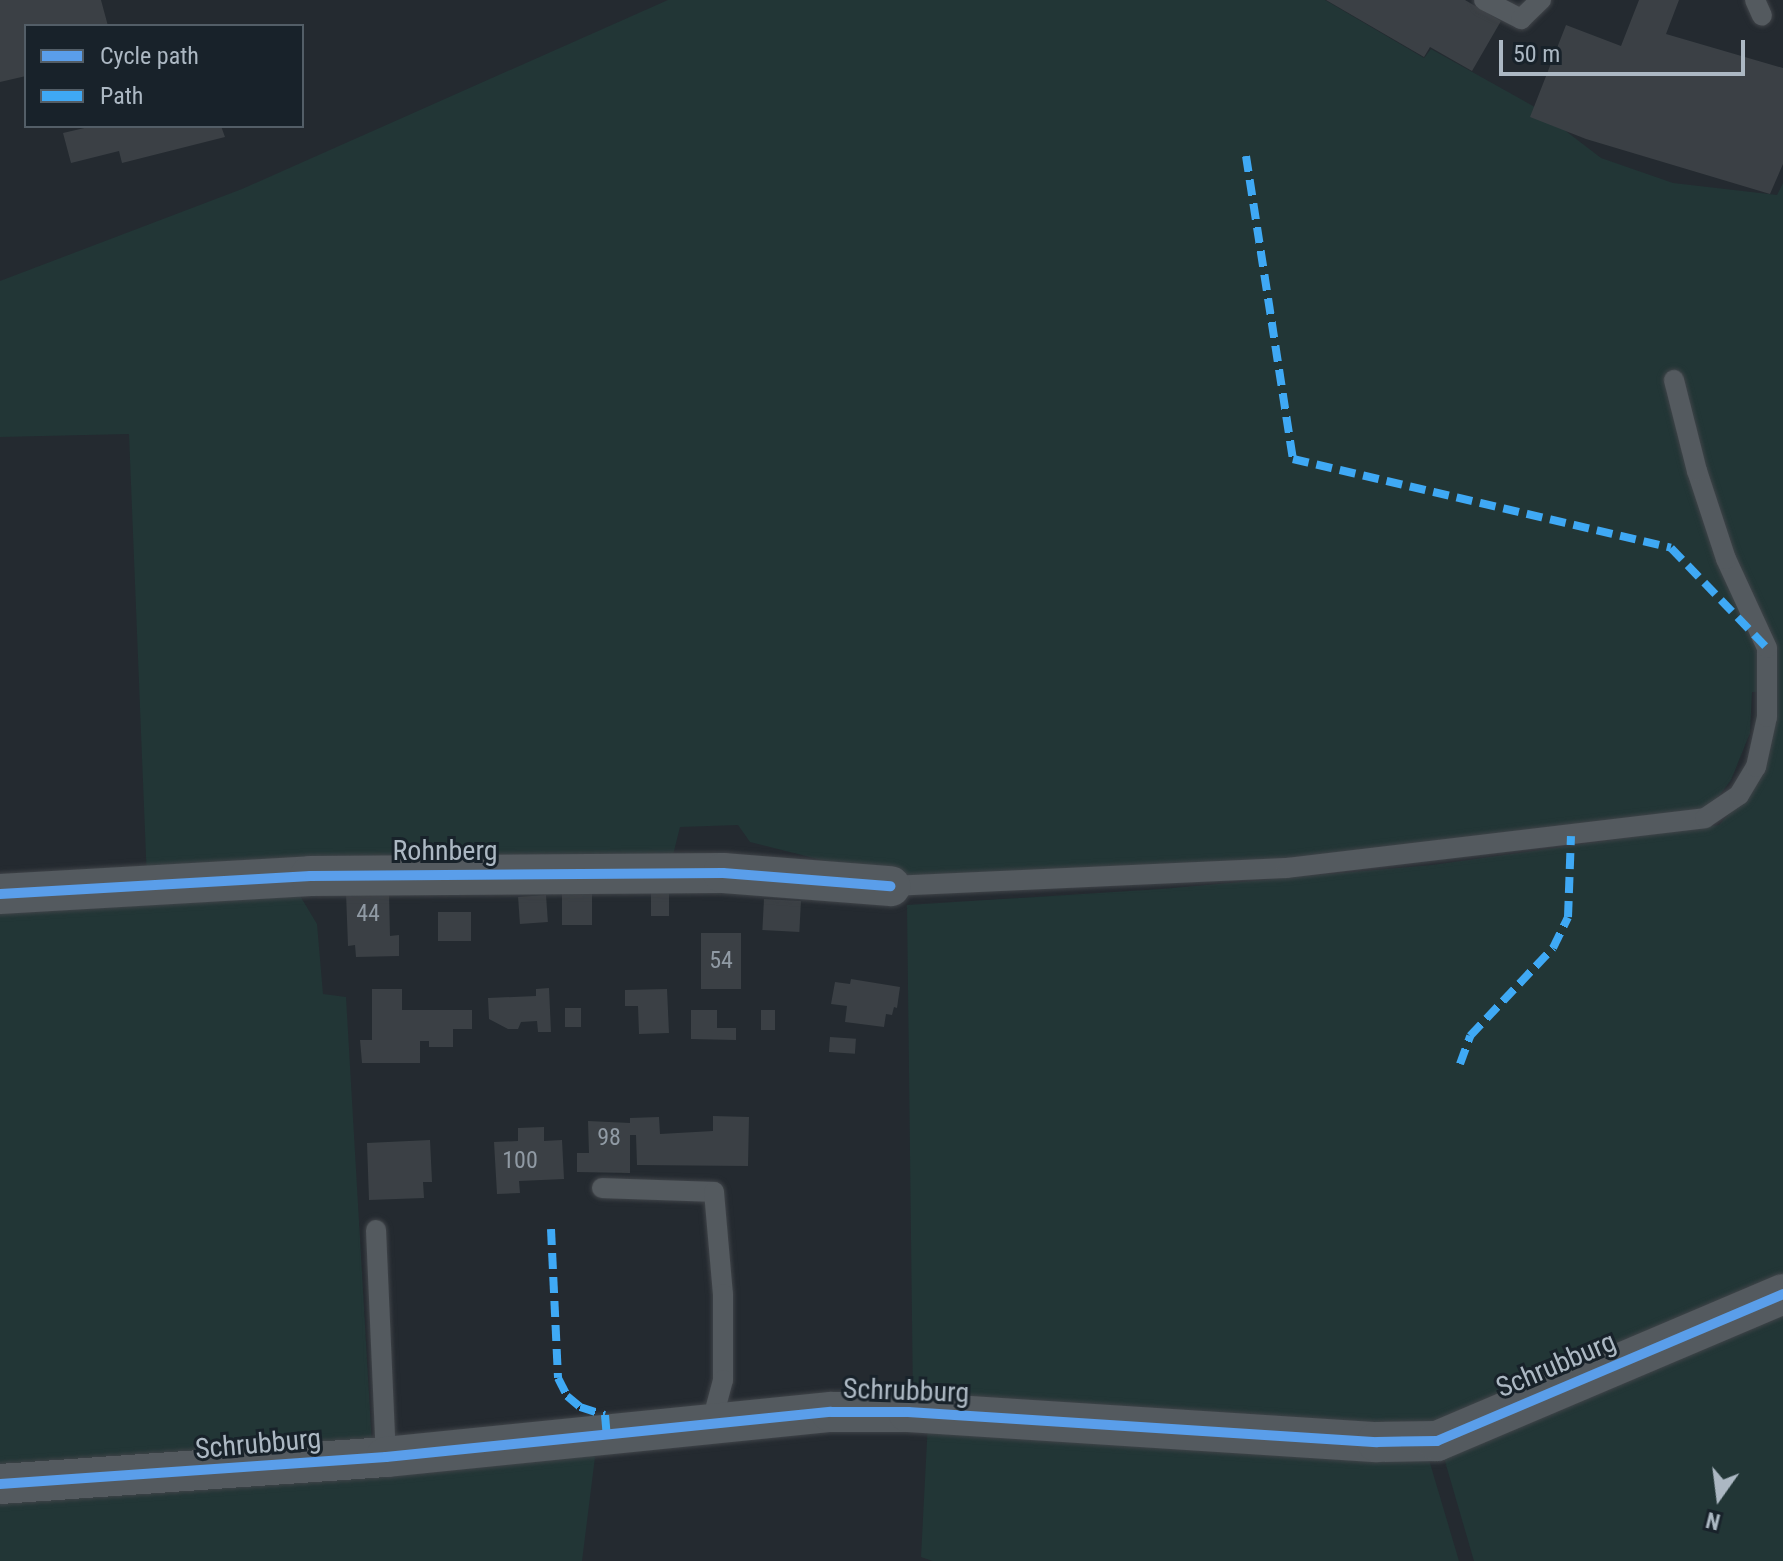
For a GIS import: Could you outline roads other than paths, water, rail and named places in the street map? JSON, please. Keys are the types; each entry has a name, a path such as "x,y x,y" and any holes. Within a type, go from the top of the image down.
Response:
{"street":[{"name":"Rohnberg","path":"0,894 326,876 723,873 890,886"},
{"name":"Schrubburg","path":"0,1484 193,1474 831,1412 908,1412 1361,1442 1437,1441 1783,1294"}],"lane":[{"path":"1484,0 1521,19 1541,0"},
{"path":"890,886 1287,868 1705,818 1739,795 1756,767 1767,717 1767,648 1726,559 1697,471 1674,380"},
{"path":"602,1188 714,1192 723,1294 723,1380 711,1425"},
{"path":"376,1230 386,1457"}]}
